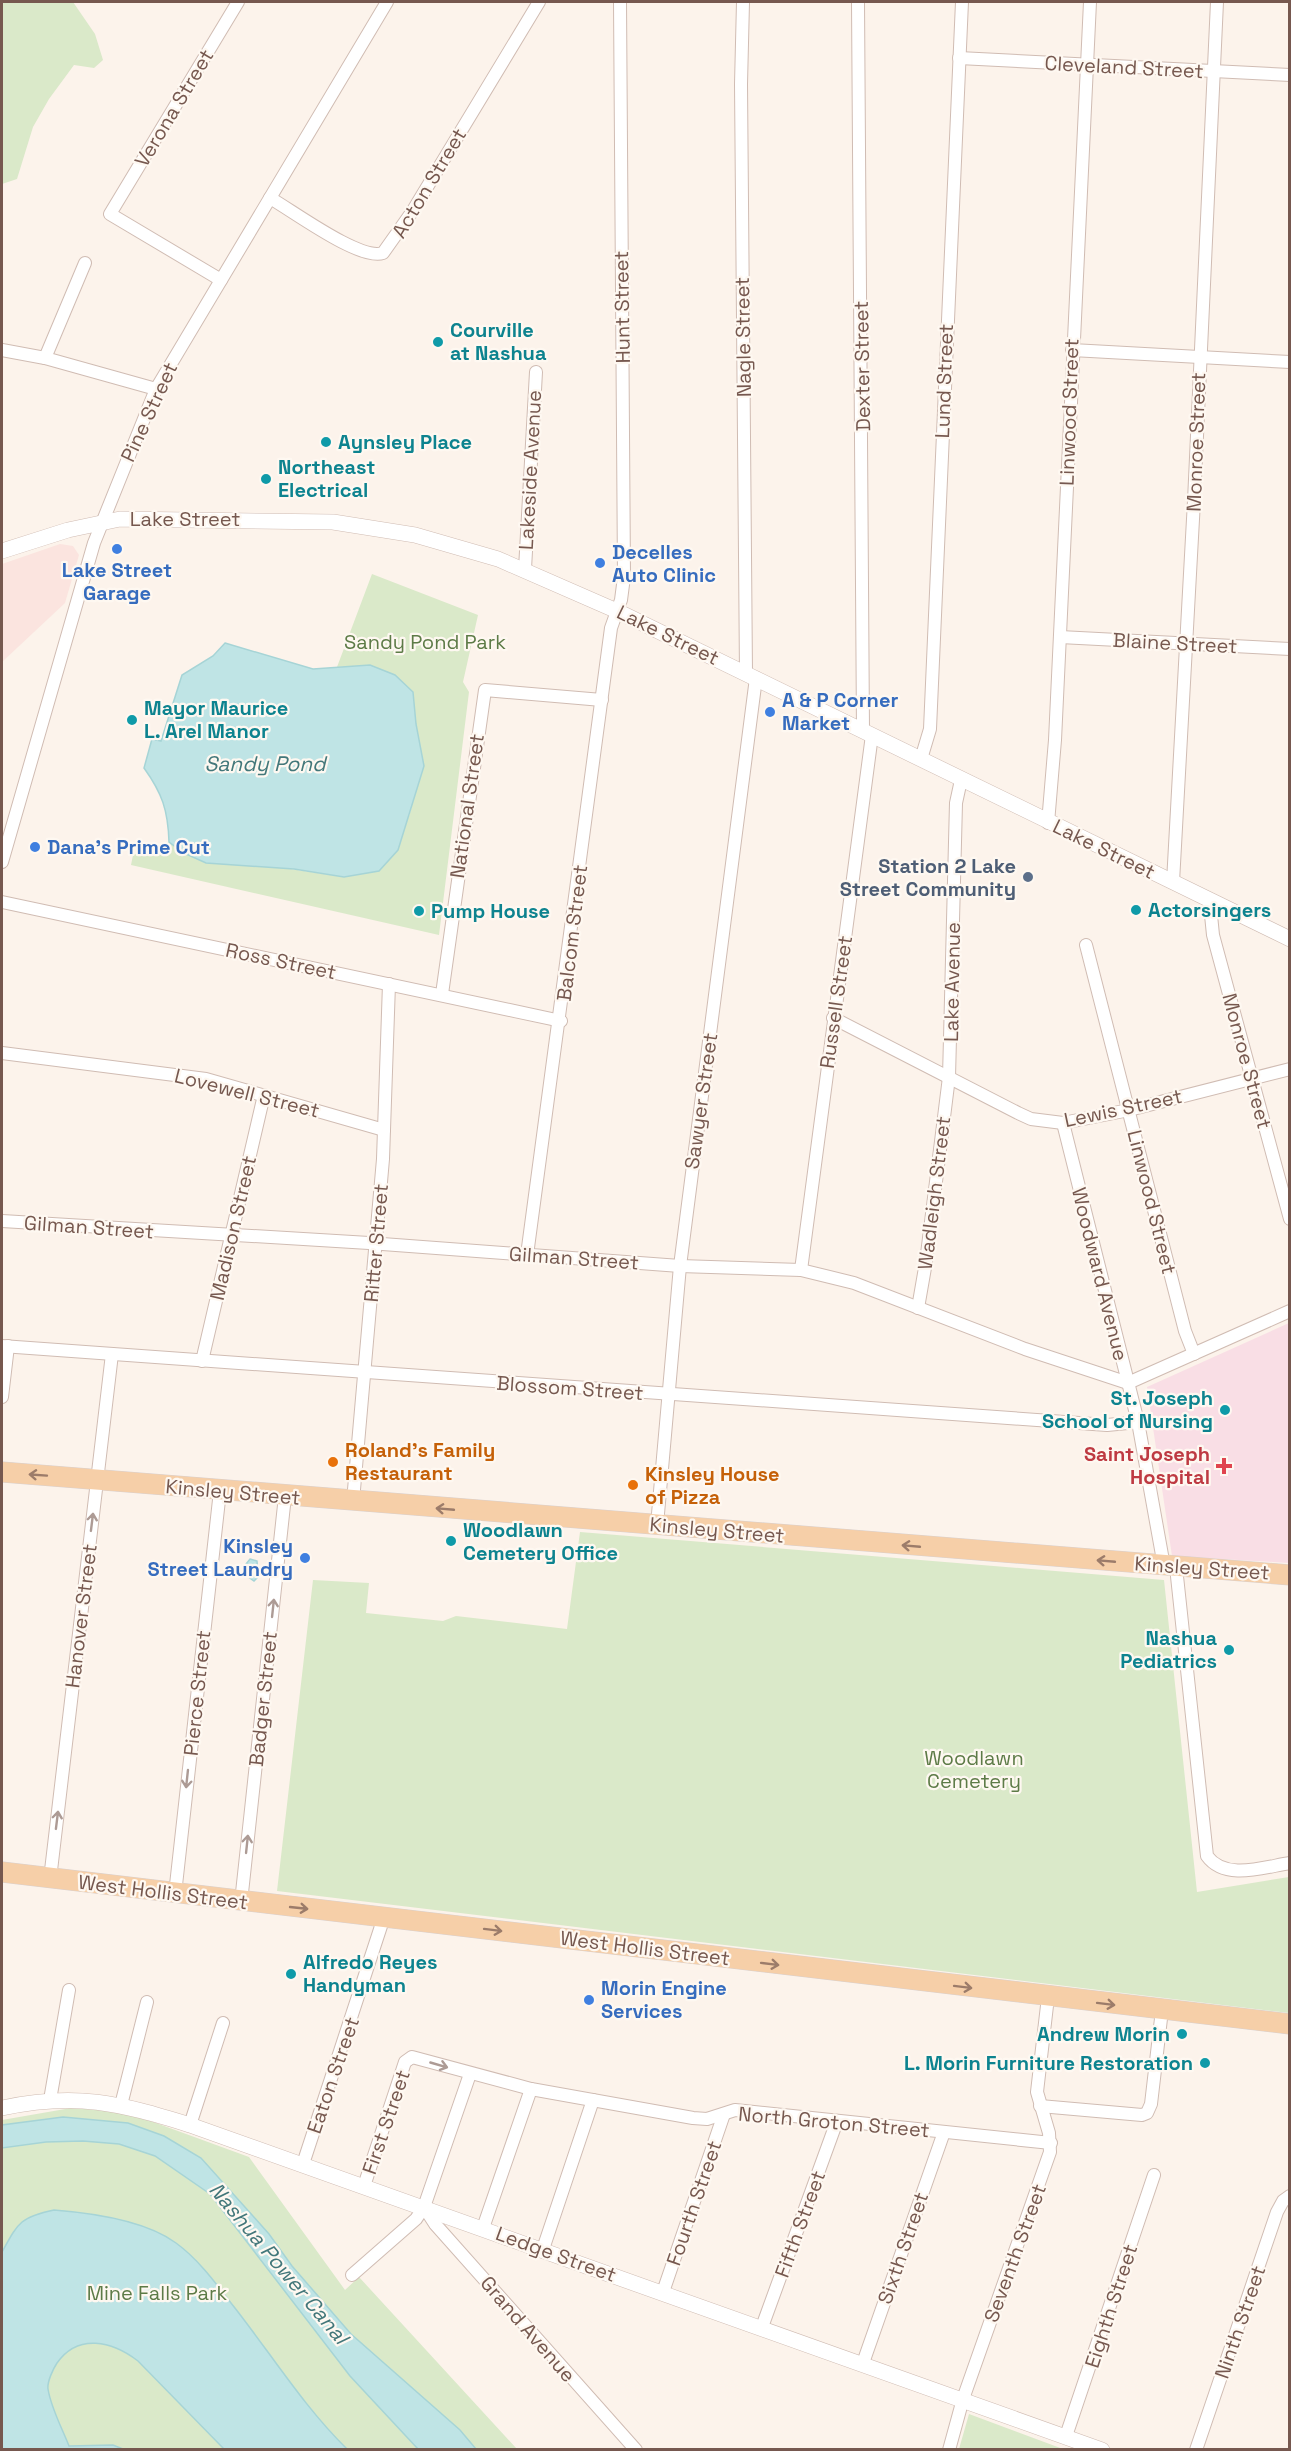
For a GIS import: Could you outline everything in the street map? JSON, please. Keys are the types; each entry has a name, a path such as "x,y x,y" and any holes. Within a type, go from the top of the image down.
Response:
{"main road":[{"name":"Kinsley Street","path":"2,1472 1290,1575"},
{"name":"West Hollis Street","path":"2,1872 1290,2024"}],"street":[{"name":"Verona Street","path":"220,280 110,214 238,2"},
{"name":"Pine Street","path":"2,862 82,580 111,495 156,389 387,2"},
{"name":"Acton Street","path":"270,198 356,249 376,256 383,253 412,212 539,2"},
{"name":"Hunt Street","path":"617,611 624,577 620,2"},
{"name":"Nagle Street","path":"743,2 741,95 751,676"},
{"name":"Dexter Street","path":"858,2 868,733"},
{"name":"Lund Street","path":"921,759 930,729 962,2"},
{"name":"Linwood Street","path":"1048,823 1060,637 1090,2"},
{"name":"Monroe Street","path":"1173,882 1216,2"},
{"name":"Cleveland Street","path":"959,58 1290,75"},
{"path":"45,358 85,262"},
{"path":"2,350 45,358 156,389"},
{"path":"1072,350 1290,362"},
{"name":"Lakeside Avenue","path":"525,569 536,372"},
{"name":"Lake Street","path":"2,551 120,519 293,520 369,526 422,537 525,569 617,611 1290,939"},
{"name":"Balcom Street","path":"527,1255 561,1021 611,628 617,611"},
{"name":"Blaine Street","path":"1060,637 1290,649"},
{"name":"Sawyer Street","path":"657,1525 680,1266 751,676"},
{"name":"National Street","path":"442,994 485,690 602,700"},
{"name":"Russell Street","path":"801,1270 868,733"},
{"name":"Lake Avenue","path":"949,1077 956,803 961,780"},
{"name":"Ross Street","path":"2,902 561,1021"},
{"name":"Monroe Street","path":"1214,903 1211,915 1213,935 1290,1219"},
{"name":"Linwood Street","path":"1086,945 1185,1331 1194,1354"},
{"name":"Ritter Street","path":"353,1501 366,1372 384,1130 389,984"},
{"name":"Lewis Street","path":"833,1018 1024,1116 1063,1123 1129,1110 1290,1069"},
{"name":"Lovewell Street","path":"2,1053 183,1075 264,1095 384,1130"},
{"name":"Wadleigh Street","path":"918,1308 926,1262 949,1077"},
{"name":"Madison Street","path":"202,1361 264,1095"},
{"name":"Woodward Avenue","path":"1063,1123 1138,1422 1170,1566 1207,1856 1217,1866 1232,1870 1290,1863"},
{"name":"Gilman Street","path":"2,1221 376,1244 680,1266 801,1270 854,1283 1025,1349 1128,1383"},
{"path":"1128,1383 1290,1311"},
{"path":"2,1397 5,1346"},
{"name":"Blossom Street","path":"5,1346 1107,1425 1138,1422"},
{"name":"Hanover Street","path":"50,1879 112,1354"},
{"name":"Pierce Street","path":"175,1894 220,1491"},
{"name":"Badger Street","path":"241,1902 285,1496"},
{"name":"Eaton Street","path":"303,2164 384,1917"},
{"path":"50,2100 69,1990"},
{"path":"1048,1997 1037,2092 1051,2143"},
{"path":"121,2104 147,2002"},
{"path":"1040,2106 1142,2115 1147,2113 1151,2104 1162,2010"},
{"path":"190,2125 223,2023"},
{"name":"North Groton Street","path":"408,2058 412,2057 531,2090 693,2118 707,2119 735,2110 1051,2143"},
{"name":"First Street","path":"364,2186 408,2058"},
{"path":"352,2275 416,2218 424,2207 470,2074"},
{"path":"483,2228 531,2090"},
{"name":"Ledge Street","path":"2,2108 71,2099 121,2104 190,2125 1102,2450"},
{"path":"543,2249 593,2100"},
{"name":"Fourth Street","path":"663,2292 724,2114"},
{"name":"Fifth Street","path":"762,2327 837,2121"},
{"name":"Sixth Street","path":"863,2363 944,2132"},
{"name":"Seventh Street","path":"949,2450 963,2399 1050,2152 1051,2143"},
{"name":"Eighth Street","path":"1066,2436 1154,2175"},
{"name":"Ninth Street","path":"1196,2450 1277,2212 1288,2196"},
{"name":"Grand Avenue","path":"424,2207 435,2224 636,2450"}],"shaded area":[{"path":"60,544 73,546 79,555 65,603 2,662 2,564"},
{"name":"Saint Joseph Hospital","path":"1289,1323 1289,1563 1172,1556 1147,1387"}],"green space":[{"path":"2,2 73,2 95,34 103,60 94,68 74,65 49,99 33,127 17,179 2,184"},
{"name":"Sandy Pond Park","path":"372,574 478,615 463,682 469,692 439,935 131,865 133,855 169,842 184,853 344,877 404,825 413,800 415,782 416,741 413,692 395,677 378,669 337,667"},
{"name":"Woodlawn Cemetery","path":"580,1532 1164,1580 1197,1892 1289,1877 1289,2013 277,1891 313,1580 369,1583 366,1613 443,1621 456,1616 567,1629"},
{"name":"Mine Falls Park","path":"71,2108 126,2112 249,2157 345,2290 359,2277 517,2449 2,2449 2,2120"},
{"path":"969,2414 1063,2449 959,2449"}],"water":[{"name":"Sandy Pond","path":"225,643 313,669 370,665 395,675 413,692 424,766 398,850 379,871 344,877 294,869 206,863 184,853 169,842 163,802 144,768 152,739 161,741 182,675 213,656"},
{"path":"250,1559 257,1561 258,1577 254,1581 247,1576 246,1564"},
{"name":"Nashua Power Canal","path":"63,2117 128,2123 164,2136 201,2158 269,2234 292,2266 351,2334 460,2430 476,2449 418,2449 350,2376 210,2194 155,2156 119,2144 83,2141 46,2142 2,2148 2,2125"},
{"path":"54,2210 85,2213 134,2223 163,2235 184,2249 212,2279 301,2397 347,2449 224,2449 138,2361 117,2349 96,2343 75,2347 65,2353 52,2372 48,2383 49,2396 69,2446 113,2445 123,2449 2,2449 2,2252 21,2223 34,2215"}],"place":[{"name":"Courville at Nashua","path":"438,342"},
{"name":"Aynsley Place","path":"326,442"},
{"name":"Northeast Electrical","path":"266,479"},
{"name":"Lake Street Garage","path":"117,549"},
{"name":"Decelles Auto Clinic","path":"600,563"},
{"name":"A & P Corner Market","path":"770,712"},
{"name":"Mayor Maurice L. Arel Manor","path":"132,720"},
{"name":"Dana's Prime Cut","path":"35,847"},
{"name":"Station 2 Lake Street Community","path":"1028,877"},
{"name":"Actorsingers","path":"1136,910"},
{"name":"Pump House","path":"419,911"},
{"name":"St. Joseph School of Nursing","path":"1225,1410"},
{"name":"Roland's Family Restaurant","path":"333,1462"},
{"name":"Saint Joseph Hospital","path":"1224,1466"},
{"name":"Kinsley House of Pizza","path":"633,1485"},
{"name":"Woodlawn Cemetery Office","path":"451,1541"},
{"name":"Kinsley Street Laundry","path":"305,1558"},
{"name":"Nashua Pediatrics","path":"1229,1650"},
{"name":"Alfredo Reyes Handyman","path":"291,1974"},
{"name":"Morin Engine Services","path":"589,2000"},
{"name":"Andrew Morin","path":"1182,2034"},
{"name":"L. Morin Furniture Restoration","path":"1205,2063"}]}
